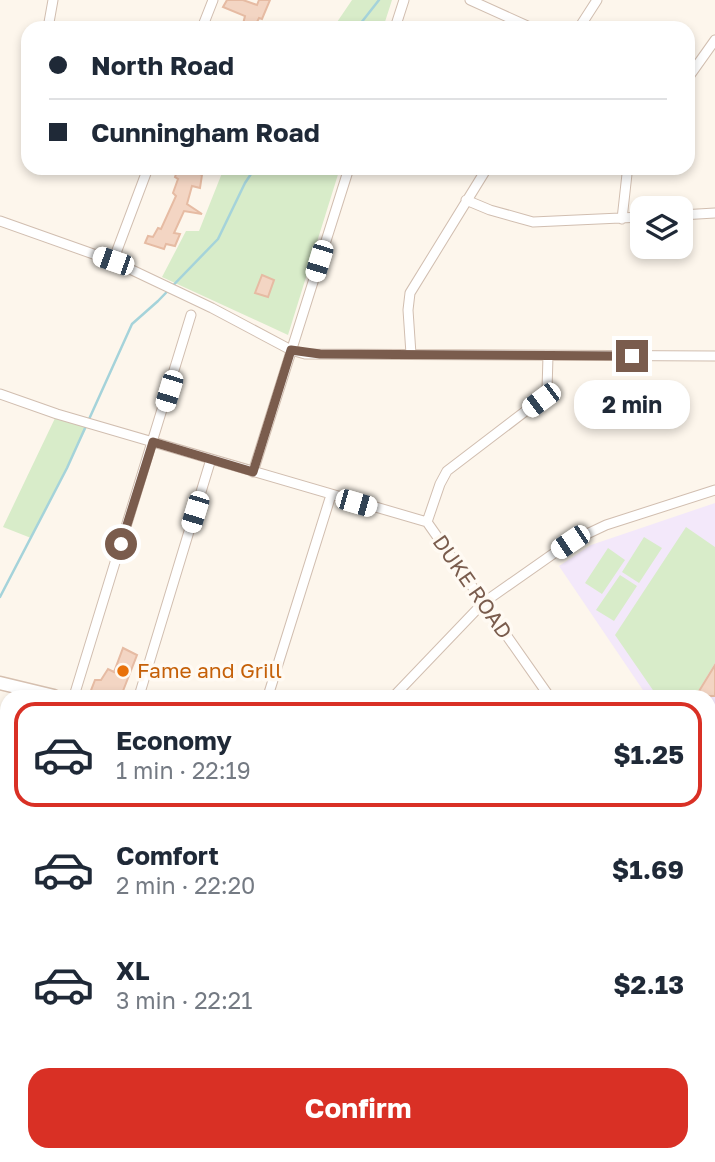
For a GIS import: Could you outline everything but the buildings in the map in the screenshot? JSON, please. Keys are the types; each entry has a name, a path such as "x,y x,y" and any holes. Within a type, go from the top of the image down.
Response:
{"main road":[{"path":"0,683 18,690"}],"street":[{"path":"50,21 54,0"},
{"path":"205,21 213,0"},
{"path":"397,21 404,0"},
{"path":"470,0 516,21"},
{"path":"584,21 597,0"},
{"path":"695,68 715,40"},
{"path":"113,261 145,175"},
{"path":"253,472 347,175"},
{"path":"411,354 408,310 410,293 482,175"},
{"path":"622,219 627,175"},
{"path":"466,200 533,222 630,219"},
{"path":"693,214 715,213"},
{"path":"0,221 113,261 212,308 291,350 320,354 715,356"},
{"path":"76,690 191,315"},
{"path":"427,522 447,471 544,397 548,356"},
{"name":"DUKE ROAD","path":"0,394 57,414 427,522 545,690"},
{"path":"141,690 211,459"},
{"path":"400,690 483,603 582,535 715,490"},
{"path":"270,690 331,495"}],"shaded area":[{"path":"715,503 715,690 643,690 559,566 591,545"}],"green space":[{"path":"352,0 392,0 385,21 338,21"},
{"path":"221,175 338,175 288,335 162,277 186,231 199,231"},
{"path":"57,414 89,423 31,538 3,527"},
{"path":"686,527 715,547 715,663 699,690 653,690 615,635"},
{"path":"644,537 662,548 639,583 622,572"},
{"path":"608,548 625,560 602,594 585,583"},
{"path":"620,575 637,586 614,621 596,610"}],"waterway":[{"path":"362,21 379,0"},
{"path":"0,597 67,468 132,324 218,239 250,175"}],"place":[{"name":"Fame and Grill","path":"123,671"}],"route":[{"path":"121,544 153,442 253,472 291,350 305,354 632,356"}]}
